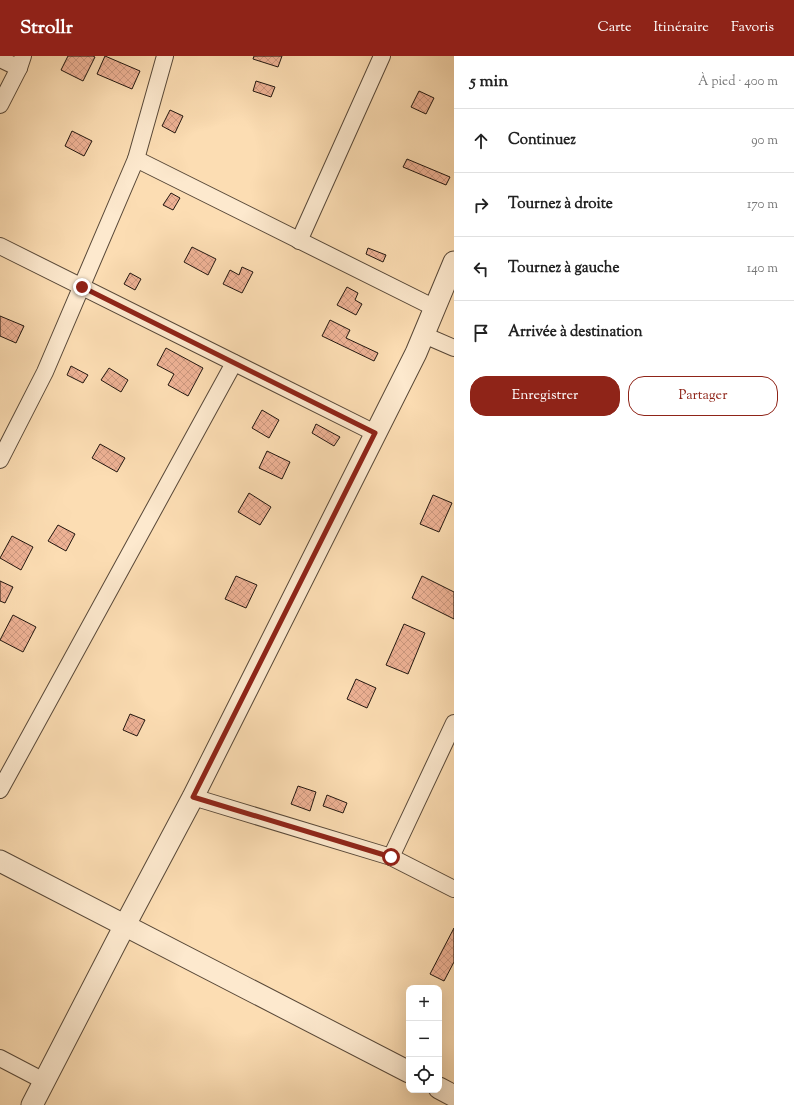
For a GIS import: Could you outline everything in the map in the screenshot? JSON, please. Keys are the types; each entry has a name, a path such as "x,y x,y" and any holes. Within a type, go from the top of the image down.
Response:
{"street":[{"path":"0,460 45,372 136,159 165,56"},
{"path":"300,241 382,56"},
{"path":"0,59 21,62 0,105"},
{"path":"136,159 435,308"},
{"path":"0,246 375,433"},
{"path":"32,1105 193,797 416,352 454,262"},
{"path":"424,335 454,348"},
{"path":"0,790 234,363"},
{"path":"391,857 454,723"},
{"path":"193,797 391,857 454,889"},
{"path":"0,861 406,1070"},
{"path":"0,1058 44,1081"},
{"path":"442,1090 454,1096"},
{"path":"451,1105 454,1099"}],"building":[{"path":"68,56 95,57 83,81 61,70"},
{"path":"105,56 140,71 132,89 97,74"},
{"path":"254,56 282,56 278,67 253,59"},
{"path":"256,81 275,87 271,97 253,91"},
{"path":"419,91 434,98 426,114 411,107"},
{"path":"170,110 183,116 175,133 162,126"},
{"path":"72,131 92,141 84,156 65,146"},
{"path":"407,159 450,177 446,185 403,167"},
{"path":"171,193 180,198 173,210 163,205"},
{"path":"192,247 216,259 208,275 184,262"},
{"path":"368,248 386,255 383,262 366,254"},
{"path":"242,267 253,272 242,293 223,284 230,270 239,275"},
{"path":"130,273 141,279 135,290 124,284"},
{"path":"347,287 358,293 355,300 362,304 356,315 337,305"},
{"path":"0,316 24,326 16,343 0,336"},
{"path":"330,320 350,330 346,338 378,353 374,361 322,336"},
{"path":"166,348 203,368 188,396 168,385 174,374 157,365"},
{"path":"71,366 88,375 83,383 67,375"},
{"path":"109,368 128,380 121,392 101,380"},
{"path":"262,410 279,420 269,438 252,428"},
{"path":"316,424 340,437 334,446 312,433"},
{"path":"100,444 125,458 117,472 92,458"},
{"path":"267,451 290,462 282,479 259,468"},
{"path":"249,493 271,507 260,525 238,512"},
{"path":"433,495 452,503 439,532 420,524"},
{"path":"58,525 75,534 66,551 48,541"},
{"path":"12,536 33,547 21,570 0,558"},
{"path":"236,576 257,585 246,608 225,599"},
{"path":"422,576 454,592 454,619 412,598"},
{"path":"0,581 13,587 5,603 0,601"},
{"path":"13,615 36,627 23,652 0,640"},
{"path":"404,624 425,633 408,674 386,665"},
{"path":"356,679 376,688 367,708 347,699"},
{"path":"130,714 145,720 137,736 123,730"},
{"path":"298,786 316,792 310,811 291,804"},
{"path":"327,795 347,803 343,813 323,806"},
{"path":"454,928 454,962 444,981 430,974"}],"route":[{"path":"82,287 375,433 193,797 391,857"}]}
